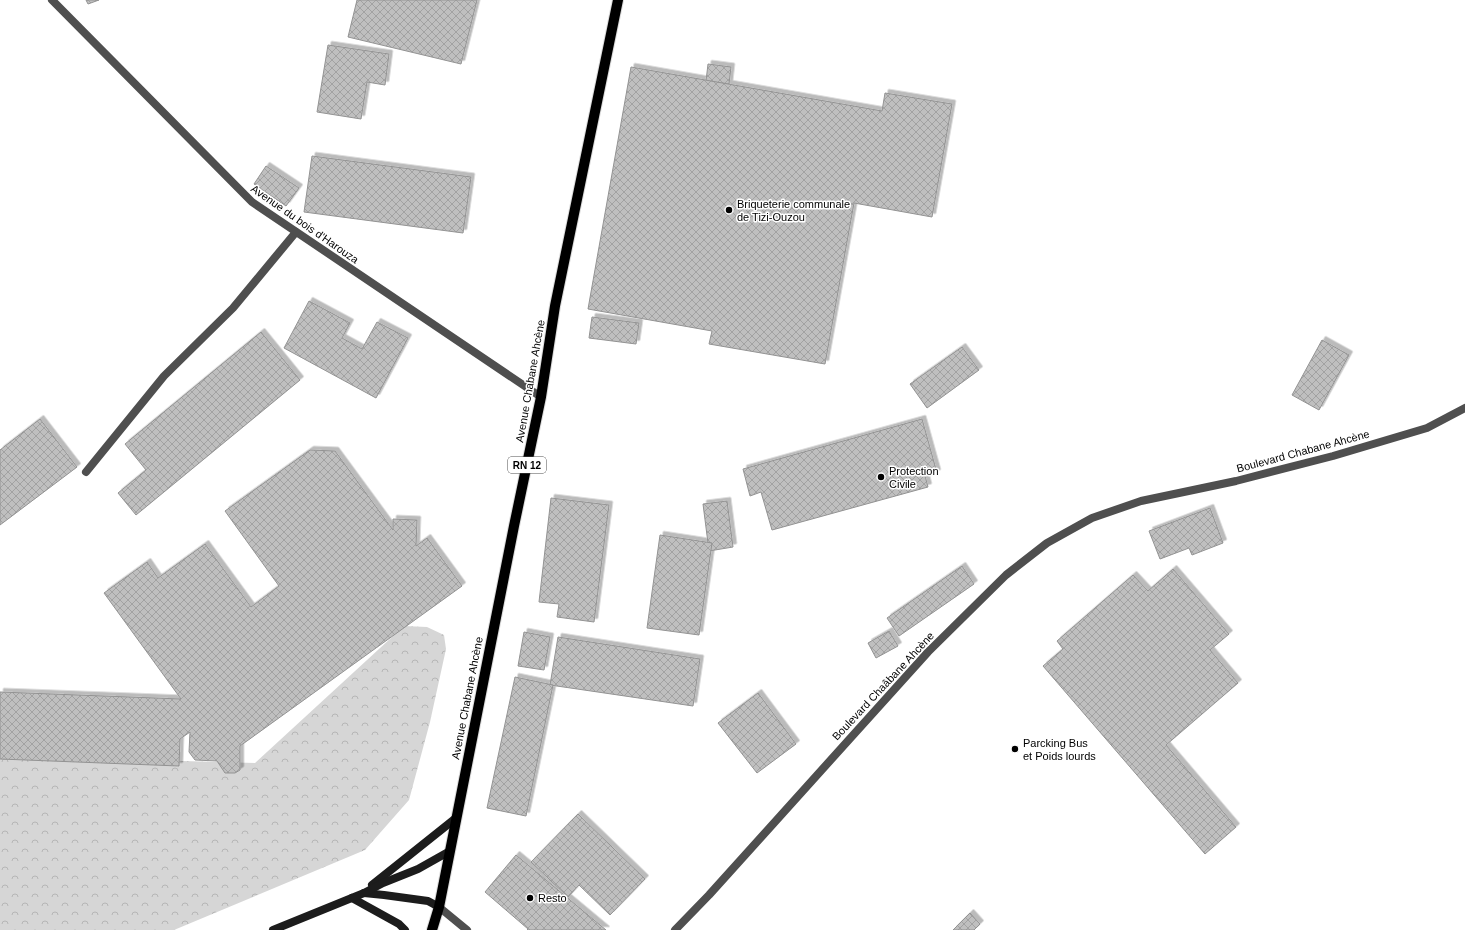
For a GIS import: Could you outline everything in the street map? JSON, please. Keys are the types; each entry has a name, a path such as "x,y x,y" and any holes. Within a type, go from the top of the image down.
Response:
{"main road":[{"name":"Avenue Chabane Ahcène","path":"432,930 439,907 512,534 541,397 555,306 618,0"}],"street":[{"name":"Avenue du bois d'Harouza","path":"52,0 252,202 541,397"},
{"path":"86,472 164,376 233,308 296,232"},
{"name":"Boulevard Chabane Ahcène","path":"1141,502 1236,481 1333,456 1427,428 1465,408"},
{"name":"Boulevard Chaâbane Ahcène","path":"674,930 709,895 928,652 1006,575 1047,543 1092,518 1141,502"},
{"path":"358,896 456,818"},
{"path":"273,930 358,896 383,883 418,869 450,851"},
{"path":"358,896 384,895 428,901 439,907 467,930"},
{"path":"358,896 399,924 405,930"}],"green space":[{"path":"404,626 427,627 444,635 446,649 430,722 409,800 365,850 174,930 0,930 0,758 3,756 255,763"}],"building":[{"path":"86,0 99,0 88,4"},
{"path":"357,0 477,0 461,64 348,37"},
{"path":"328,45 389,54 385,85 367,82 361,119 317,112"},
{"path":"708,64 731,67 729,84 706,81"},
{"name":"Briqueterie communale de Tizi-Ouzou","path":"631,67 882,111 885,93 952,104 932,217 854,203 825,364 709,344 712,331 588,309"},
{"path":"312,156 471,177 463,233 304,212"},
{"path":"266,166 299,188 286,206 254,184"},
{"path":"309,301 350,323 342,338 362,349 377,322 408,338 376,398 284,348"},
{"path":"592,317 639,323 636,344 589,338"},
{"path":"261,332 300,380 136,515 118,493 146,470 125,444"},
{"path":"1322,340 1349,355 1319,410 1292,395"},
{"path":"962,347 979,370 927,408 910,384"},
{"path":"40,419 77,467 0,525 0,450"},
{"path":"922,419 937,473 925,476 928,487 772,530 761,492 750,496 743,469"},
{"path":"310,450 335,451 393,530 393,519 417,520 416,546 427,538 462,586 240,746 240,770 235,773 225,773 217,761 195,760 189,752 190,732 180,739 179,766 0,759 0,692 181,699 104,593 147,562 158,578 205,544 251,607 279,586 225,511"},
{"path":"551,498 609,505 594,622 557,617 559,604 539,602"},
{"path":"727,501 733,547 709,551 703,504"},
{"path":"1210,508 1223,543 1192,555 1189,548 1160,559 1149,531"},
{"path":"660,535 712,543 699,635 647,628"},
{"path":"962,566 974,584 899,636 887,618"},
{"path":"1173,569 1229,634 1210,650 1238,683 1166,745 1236,827 1205,854 1043,666 1063,649 1057,641 1133,575 1148,591"},
{"path":"889,631 898,646 876,658 868,643"},
{"path":"524,632 550,637 544,670 518,666"},
{"path":"558,637 700,659 693,706 550,685"},
{"path":"515,677 553,685 526,816 487,808"},
{"path":"758,693 796,744 757,773 718,723"},
{"path":"578,814 645,879 610,915 579,885 568,897 531,862"},
{"name":"Resto","path":"516,855 606,930 527,930 528,929 485,892"},
{"path":"970,913 980,924 974,930 953,930"}],"place":[{"name":"Briqueterie communale de Tizi-Ouzou","path":"729,210"},
{"name":"Protection Civile","path":"881,477"},
{"name":"Parcking Bus et Poids lourds","path":"1015,749"},
{"name":"Resto","path":"530,898"}]}
